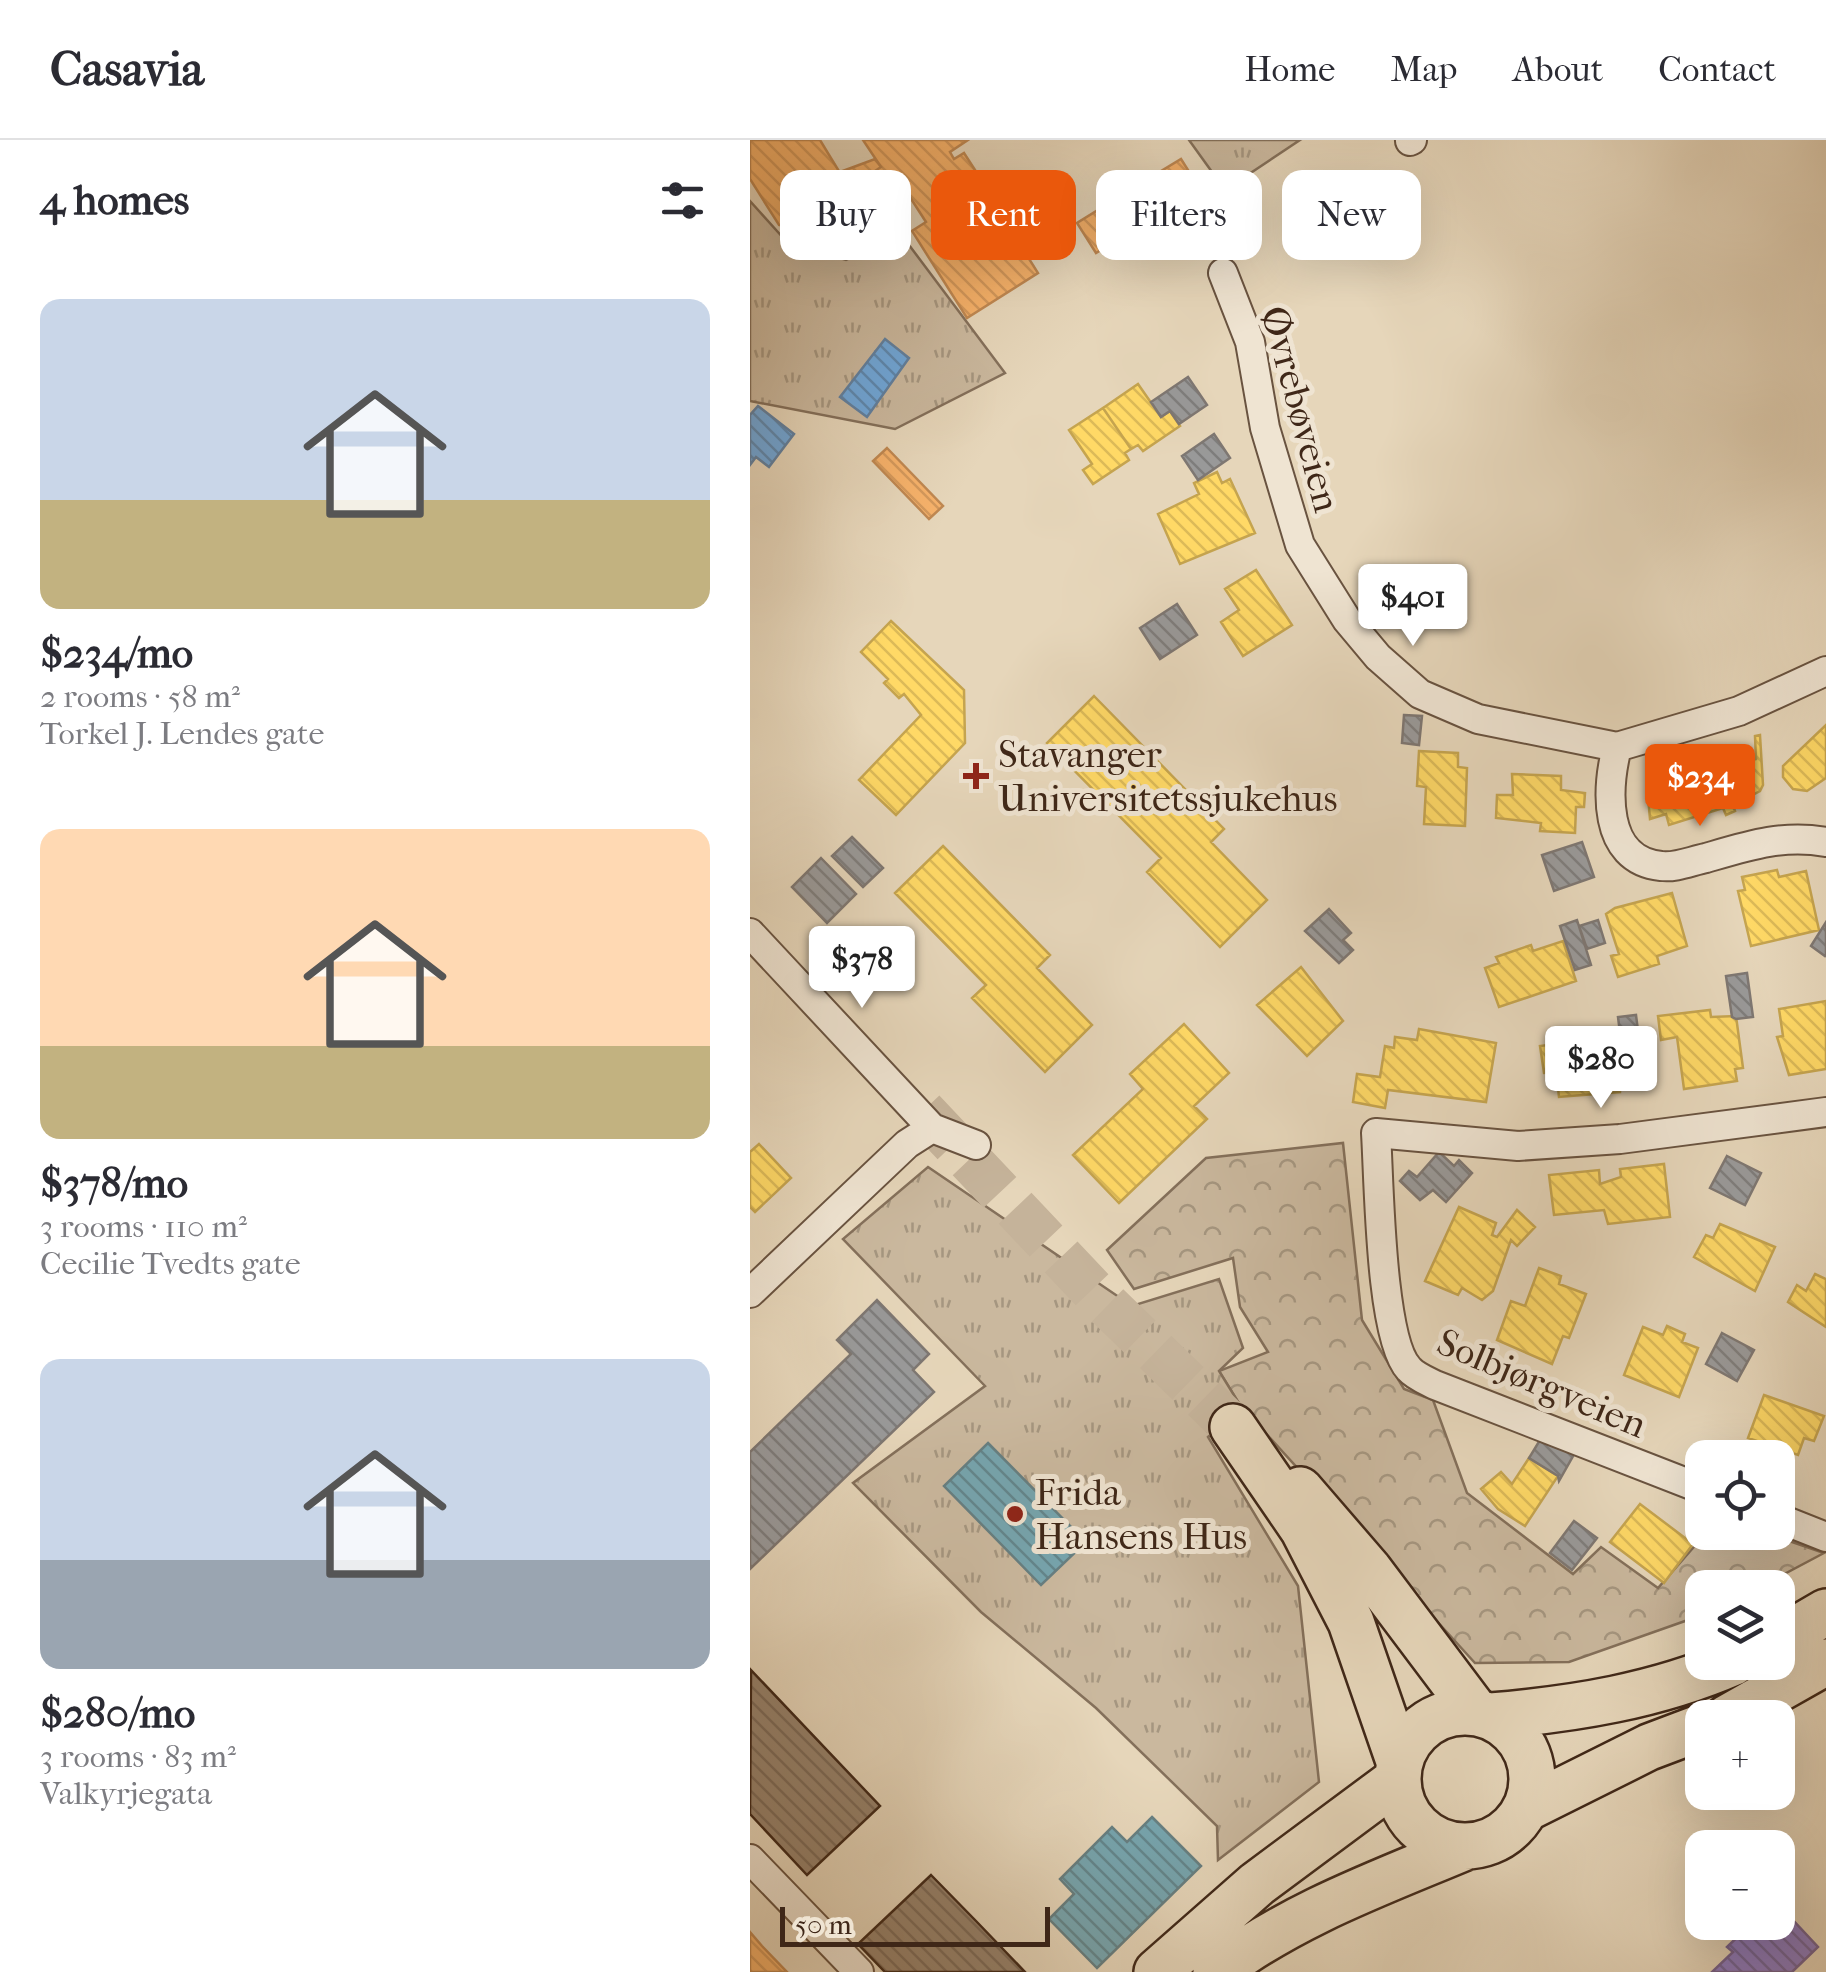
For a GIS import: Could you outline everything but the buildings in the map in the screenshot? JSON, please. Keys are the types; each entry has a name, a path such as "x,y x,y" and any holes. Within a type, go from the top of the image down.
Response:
{"main road":[{"path":"1216,1972 1246,1950 1340,1898 1508,1832 1527,1808 1533,1785 1528,1758 1516,1734 1483,1714 1319,1508 1233,1427 1303,1529 1351,1622 1398,1771 1403,1808 1419,1829 1440,1842 1463,1848"},
{"path":"1795,1630 1826,1612"},
{"path":"1759,1700 1826,1662"},
{"path":"1157,1972 1257,1884 1398,1771 1410,1740 1426,1724 1447,1714 1483,1714 1628,1697 1685,1678"},
{"path":"1527,1808 1649,1746 1685,1733"}],"street":[{"name":"Øvrebøveien","path":"1223,272 1250,342 1279,486 1300,545 1358,632 1420,694 1478,720 1618,747 1740,711 1826,671"},
{"path":"1618,747 1608,780 1609,812 1622,844 1647,863 1678,865 1772,839 1798,837 1826,842"},
{"path":"750,933 932,1128 976,1145"},
{"name":"Solbjørgveien","path":"1685,1482 1435,1385 1409,1370 1395,1345 1390,1314 1376,1133 1518,1146 1620,1139 1826,1112"},
{"path":"750,1292 907,1144 932,1128"},
{"path":"1795,1525 1826,1537"},
{"path":"750,1858 858,1972"}],"green space":[{"path":"1189,140 1300,140 1255,170 1211,170"},
{"path":"750,201 780,234 780,260 911,260 911,248 1005,373 895,429 750,401"},
{"path":"1343,1143 1362,1320 1404,1389 1433,1400 1467,1493 1573,1574 1601,1547 1658,1588 1691,1550 1795,1550 1795,1543 1824,1553 1792,1570 1685,1570 1685,1621 1569,1662 1475,1663 1240,1405 1219,1371 1268,1352 1240,1307 1233,1258 1134,1289 1107,1250 1206,1158"},
{"path":"928,1167 1132,1306 1219,1279 1243,1348 1219,1371 1240,1405 1208,1437 1298,1586 1319,1782 1218,1860 1217,1826 1096,1708 981,1612 853,1483 985,1386 843,1239"}],"tunnel":[{"path":"923,1111 1099,1297 1233,1427"}],"place":[{"name":"Stavanger Universitetssjukehus","path":"976,776"},
{"name":"Frida Hansens Hus","path":"1015,1514"}]}
